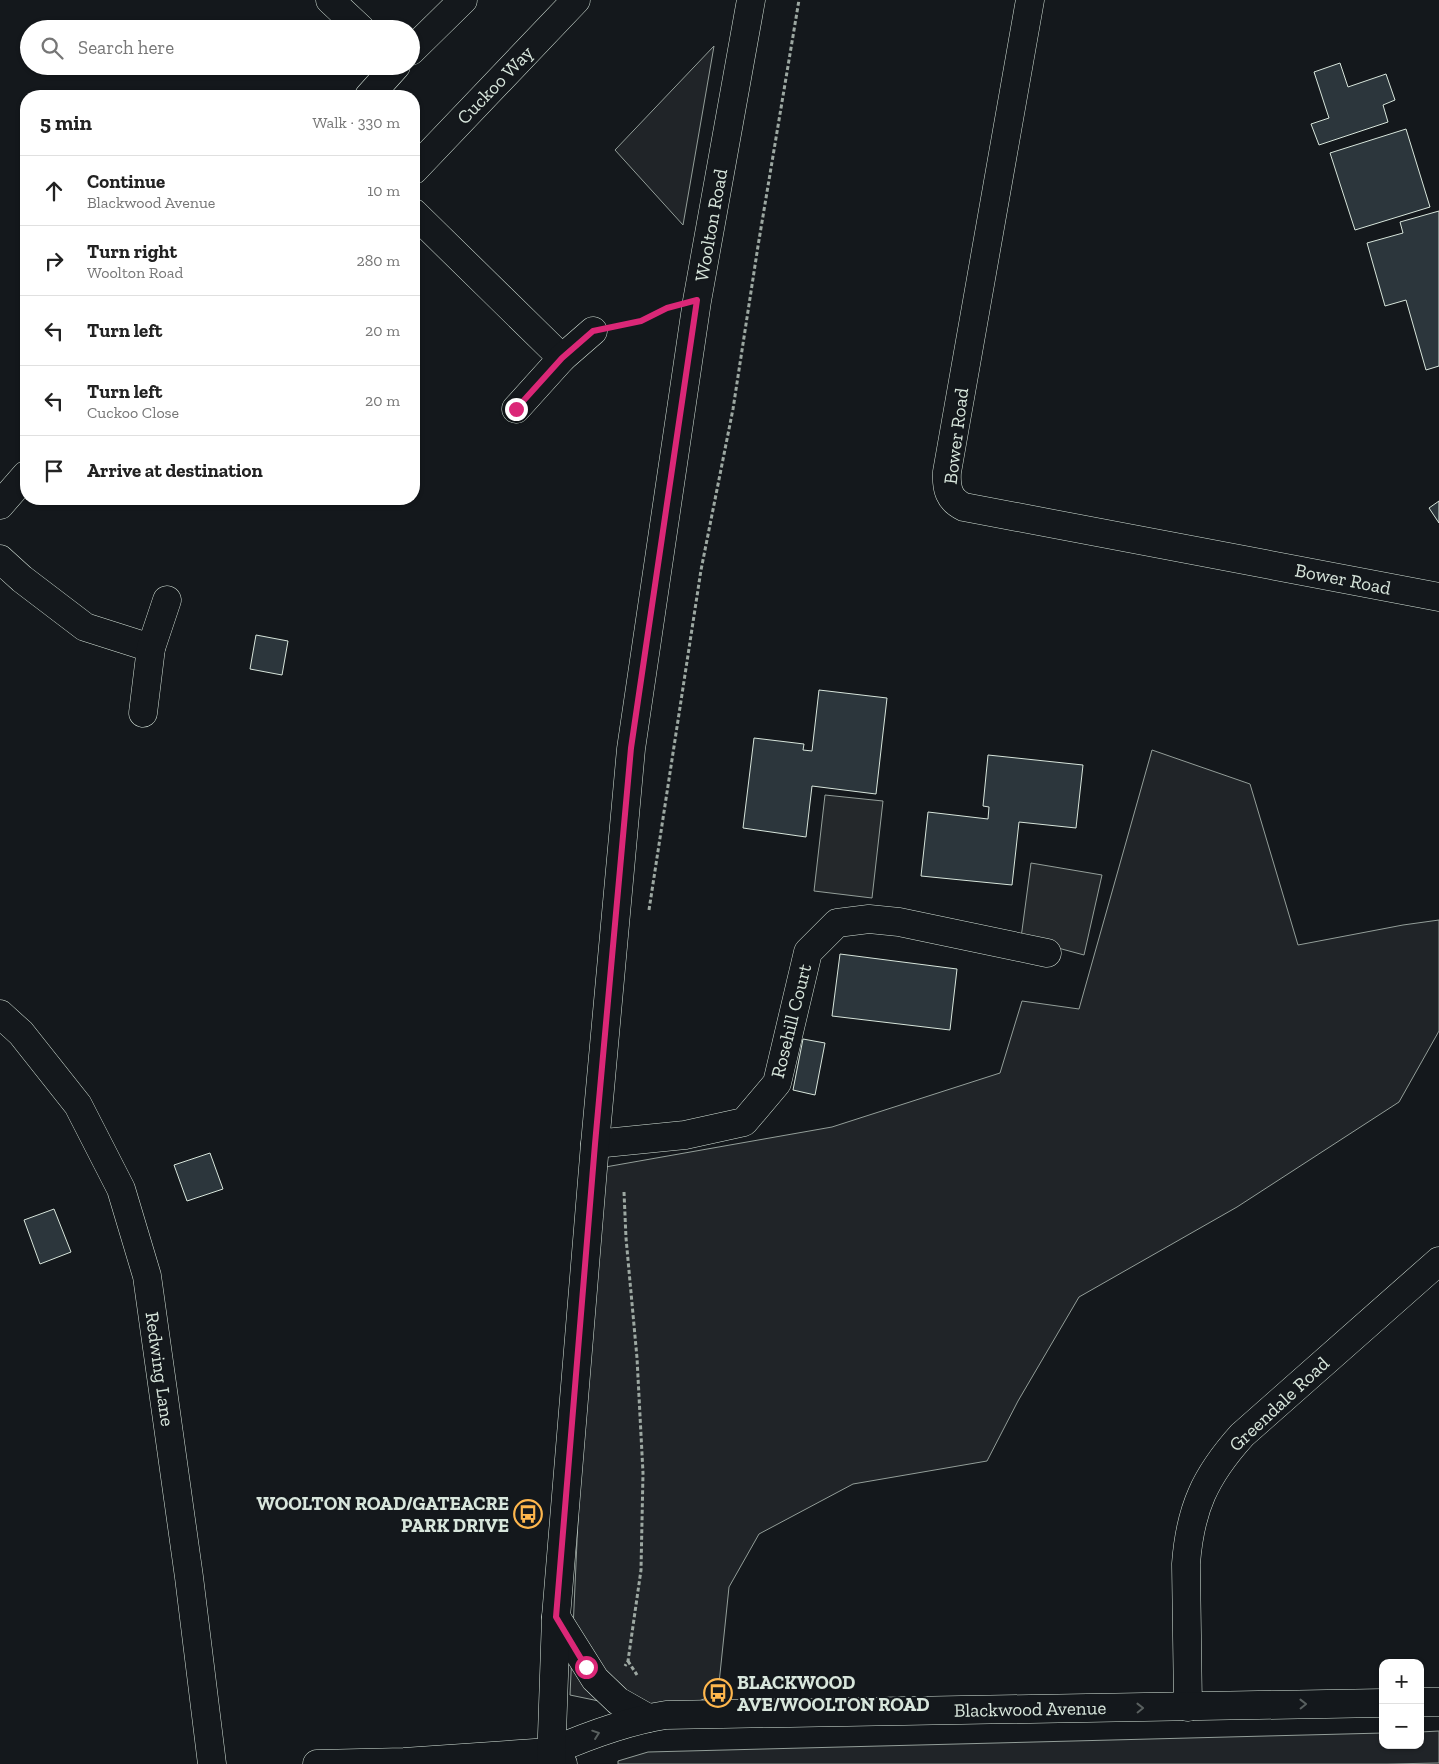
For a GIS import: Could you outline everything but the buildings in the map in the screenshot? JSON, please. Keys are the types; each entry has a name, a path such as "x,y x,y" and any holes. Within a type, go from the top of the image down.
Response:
{"street":[{"path":"330,0 351,20"},
{"path":"420,42 463,0"},
{"name":"Cuckoo Way","path":"420,164 576,0"},
{"name":"Woolton Road","path":"555,1760 556,1617 595,1144 631,748 697,300 751,0"},
{"name":"Bower Road","path":"1030,0 947,472 946,482 952,498 964,506 1439,597"},
{"path":"375,90 388,75"},
{"path":"420,219 562,358"},
{"path":"516,409 562,358 593,331"},
{"path":"0,505 20,482"},
{"path":"0,559 22,579 85,627 151,648"},
{"path":"143,713 151,648 167,600"},
{"name":"Rosehill Court","path":"595,1144 685,1135 744,1122 777,1083 808,952 837,924 869,919 899,922 1048,954"},
{"name":"Redwing Lane","path":"0,1014 21,1033 78,1105 121,1189 147,1276 190,1577 212,1764"},
{"name":"Greendale Road","path":"1188,1707 1186,1564 1192,1520 1207,1482 1242,1435 1439,1261"},
{"path":"556,1617 595,1679 618,1701 648,1718"},
{"path":"1424,1702 1439,1702"},
{"name":"Blackwood Avenue","path":"317,1764 555,1760 598,1733 648,1718 676,1715 1379,1703"}],"path":[{"path":"648,919 701,570 733,409 799,0"},
{"path":"593,331 641,321 667,308 697,300"},
{"path":"623,1668 628,1661 641,1570 643,1472 637,1358 626,1238 624,1190"}],"shaded area":[{"path":"714,46 683,225 615,150"},
{"path":"1152,750 1250,784 1298,945 1439,920 1439,1031 1399,1102 1237,1207 1079,1297 1018,1401 987,1461 853,1484 759,1534 729,1587 718,1693 666,1715 570,1695 594,1169 832,1127 1000,1073 1022,1001 1079,1009"},
{"path":"825,795 883,801 872,898 814,891"},
{"path":"1031,863 1102,875 1084,955 1021,938"},
{"path":"1439,1731 1439,1763 618,1764 618,1761 648,1752 1379,1733 1379,1749 1424,1749 1424,1732"}],"place":[{"name":"WOOLTON ROAD/GATEACRE PARK DRIVE","path":"528,1514"},
{"name":"BLACKWOOD AVE/WOOLTON ROAD","path":"718,1693"}],"route":[{"path":"516,409 562,358 593,331 641,321 667,308 697,300 631,748 595,1144 556,1617 586,1667"}]}
